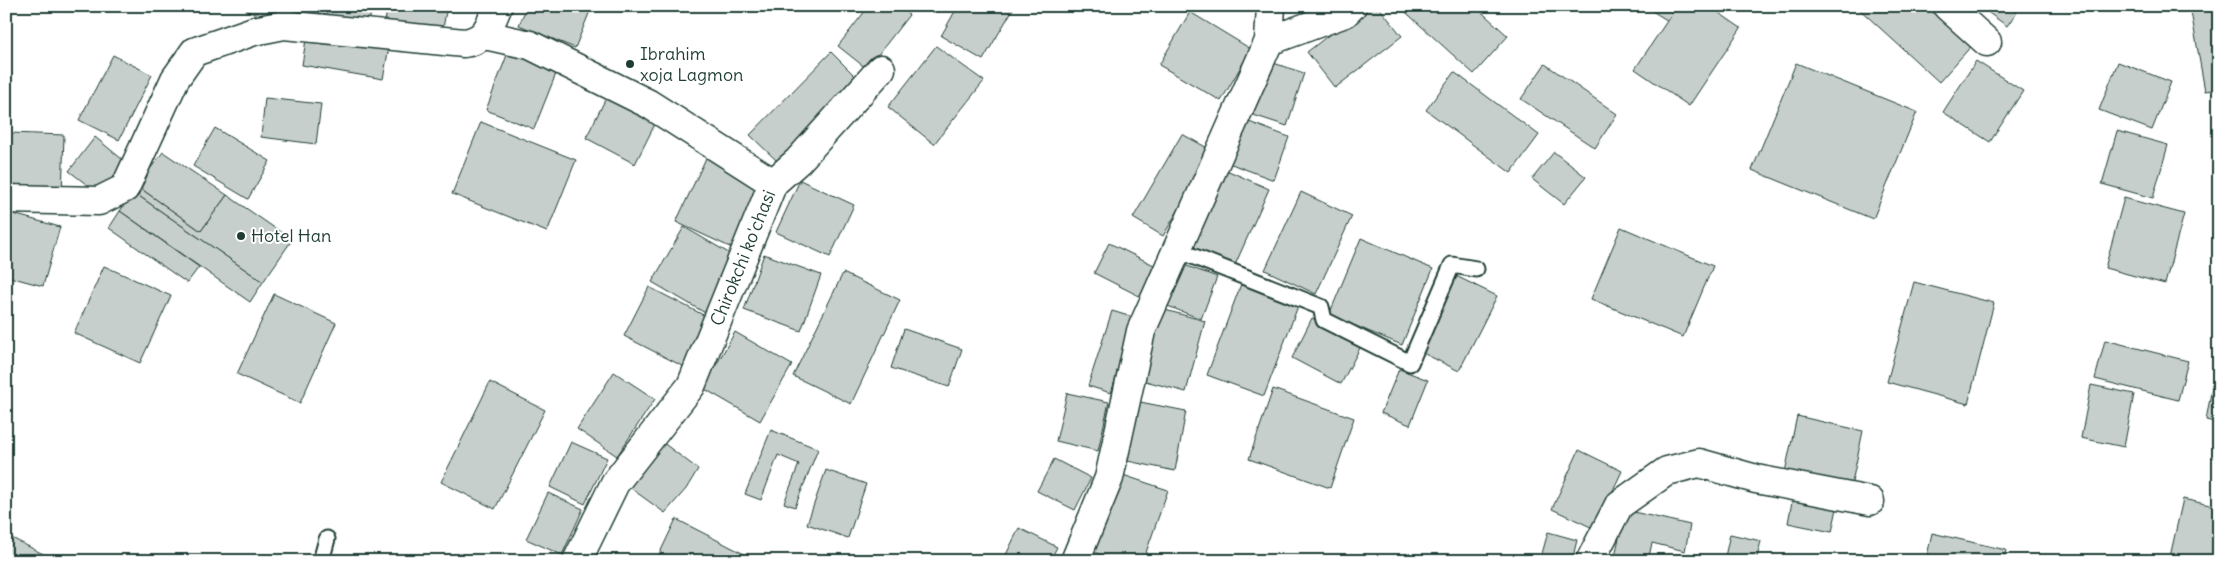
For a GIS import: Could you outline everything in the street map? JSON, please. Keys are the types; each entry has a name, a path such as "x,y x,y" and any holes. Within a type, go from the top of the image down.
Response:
{"street":[{"path":"6,199 99,201 125,188 175,79 194,52 254,31 285,16 464,44 476,42 485,34 498,6"},
{"path":"1076,561 1109,478 1142,331 1269,42 1271,6"},
{"path":"1269,42 1346,13 1352,6"},
{"path":"1948,6 1987,42"},
{"name":"Chirokchi ko'chasi","path":"485,34 530,45 649,104 774,184 691,386 615,484 578,561"},
{"path":"774,184 798,161 881,69"},
{"path":"1590,561 1619,505 1667,470 1699,463 1756,479 1870,501"}],"lane":[{"path":"1177,250 1321,307 1324,320 1410,363 1452,265 1476,269"},
{"path":"321,561 327,539"}],"building":[{"path":"239,6 271,6 264,20"},
{"path":"312,6 372,6 369,23 311,13"},
{"path":"387,6 447,6 442,34 385,24"},
{"path":"527,6 592,6 575,48 519,25"},
{"path":"869,6 899,6 909,15 867,69 838,46"},
{"path":"958,6 1008,6 1013,9 983,60 941,36"},
{"path":"1366,6 1378,6 1402,36 1335,88 1307,52"},
{"path":"1399,6 1475,6 1508,36 1474,74"},
{"path":"1644,6 1679,6 1670,22"},
{"path":"1677,6 1709,6 1741,28 1689,106 1635,69"},
{"path":"1856,6 1934,6 1974,43 1939,82"},
{"path":"1979,6 2021,6 2007,26"},
{"path":"2190,6 2219,6 2219,89 2205,91"},
{"path":"1190,12 1251,49 1221,101 1159,65"},
{"path":"307,33 389,47 383,79 302,65"},
{"path":"936,46 984,81 934,144 888,107"},
{"path":"510,47 559,66 534,129 486,110"},
{"path":"831,52 859,80 778,162 750,135"},
{"path":"113,55 152,75 119,140 79,120"},
{"path":"1264,60 1304,73 1287,126 1247,113"},
{"path":"1976,61 2023,91 1990,142 1943,112"},
{"path":"2118,62 2171,82 2152,130 2099,110"},
{"path":"1796,63 1917,112 1873,219 1752,170"},
{"path":"1545,64 1617,114 1595,148 1521,99"},
{"path":"1454,72 1539,135 1511,173 1426,110"},
{"path":"608,94 657,120 635,164 586,138"},
{"path":"265,98 321,104 316,144 261,137"},
{"path":"1241,119 1289,137 1274,180 1226,162"},
{"path":"481,122 576,160 547,232 452,194"},
{"path":"215,128 270,161 248,199 193,166"},
{"path":"2117,131 2168,145 2153,198 2102,184"},
{"path":"10,133 64,135 62,195 8,194"},
{"path":"1182,134 1213,151 1163,236 1133,218"},
{"path":"95,137 128,164 103,197 69,171"},
{"path":"163,152 227,195 201,231 137,186"},
{"path":"1554,152 1586,177 1564,204 1532,179"},
{"path":"707,156 763,182 732,248 676,222"},
{"path":"1222,168 1269,189 1235,265 1188,245"},
{"path":"800,180 854,205 830,257 776,232"},
{"name":"Hotel Han","path":"137,186 201,231 227,195 292,240 263,282 133,192"},
{"path":"133,192 263,282 250,302 120,211"},
{"path":"1301,192 1352,216 1316,294 1265,270"},
{"path":"2124,198 2184,214 2165,284 2105,268"},
{"path":"120,211 199,267 187,283 109,228"},
{"path":"6,212 60,227 43,286 6,276"},
{"path":"684,227 739,259 707,314 652,282"},
{"path":"1621,227 1713,266 1683,337 1591,299"},
{"path":"1361,238 1433,269 1402,345 1329,315"},
{"path":"1109,243 1160,268 1145,299 1094,273"},
{"path":"764,254 821,275 801,331 744,310"},
{"path":"1176,262 1217,277 1201,319 1160,303"},
{"path":"104,266 171,296 140,363 74,333"},
{"path":"843,273 900,300 851,404 793,376"},
{"path":"1456,276 1497,296 1459,371 1419,351"},
{"path":"1914,282 1994,303 1968,404 1887,382"},
{"path":"1241,284 1298,306 1264,396 1207,375"},
{"path":"649,287 715,321 690,370 624,336"},
{"path":"274,294 336,323 300,403 237,374"},
{"path":"1158,308 1205,321 1186,392 1138,379"},
{"path":"1112,311 1135,318 1111,393 1088,386"},
{"path":"1312,318 1362,344 1341,384 1292,358"},
{"path":"904,329 962,349 949,387 891,368"},
{"path":"735,332 792,365 760,421 703,388"},
{"path":"2105,340 2188,361 2178,400 2095,379"},
{"path":"2219,348 2219,423 2206,420"},
{"path":"1399,369 1428,380 1410,425 1381,413"},
{"path":"614,372 655,399 617,456 577,429"},
{"path":"490,382 545,410 495,509 441,482"},
{"path":"2091,385 2134,394 2124,447 2081,438"},
{"path":"1273,389 1354,418 1330,488 1249,459"},
{"path":"1067,393 1109,402 1098,451 1056,441"},
{"path":"1135,401 1186,411 1175,471 1123,460"},
{"path":"1797,416 1863,431 1851,487 1785,472"},
{"path":"771,430 818,449 795,507 784,503 799,464 778,455 761,500 745,494"},
{"path":"571,442 607,458 585,504 550,487"},
{"path":"662,442 698,469 686,489 665,513 629,487"},
{"path":"1579,450 1622,471 1595,529 1552,509"},
{"path":"1054,459 1091,478 1075,510 1037,491"},
{"path":"826,470 866,484 848,538 807,524"},
{"path":"1120,474 1168,490 1143,561 1119,561 1093,552"},
{"path":"1794,491 1839,499 1832,532 1788,523"},
{"path":"548,493 583,509 562,555 526,539"},
{"path":"2183,499 2219,507 2219,561 2169,561"},
{"path":"1625,510 1690,525 1685,551 1652,543 1648,561 1614,561"},
{"path":"676,519 750,557 748,561 656,561"},
{"path":"1019,528 1057,547 1050,561 1004,559"},
{"path":"1548,532 1577,540 1572,561 1540,561"},
{"path":"1932,533 2006,550 2003,561 1926,561"},
{"path":"1730,534 1761,541 1756,561 1724,561"},
{"path":"6,535 49,557 47,561 6,561"}],"place":[{"name":"Ibrahim xoja Lagmon","path":"630,64"},
{"name":"Hotel Han","path":"241,236"}]}
